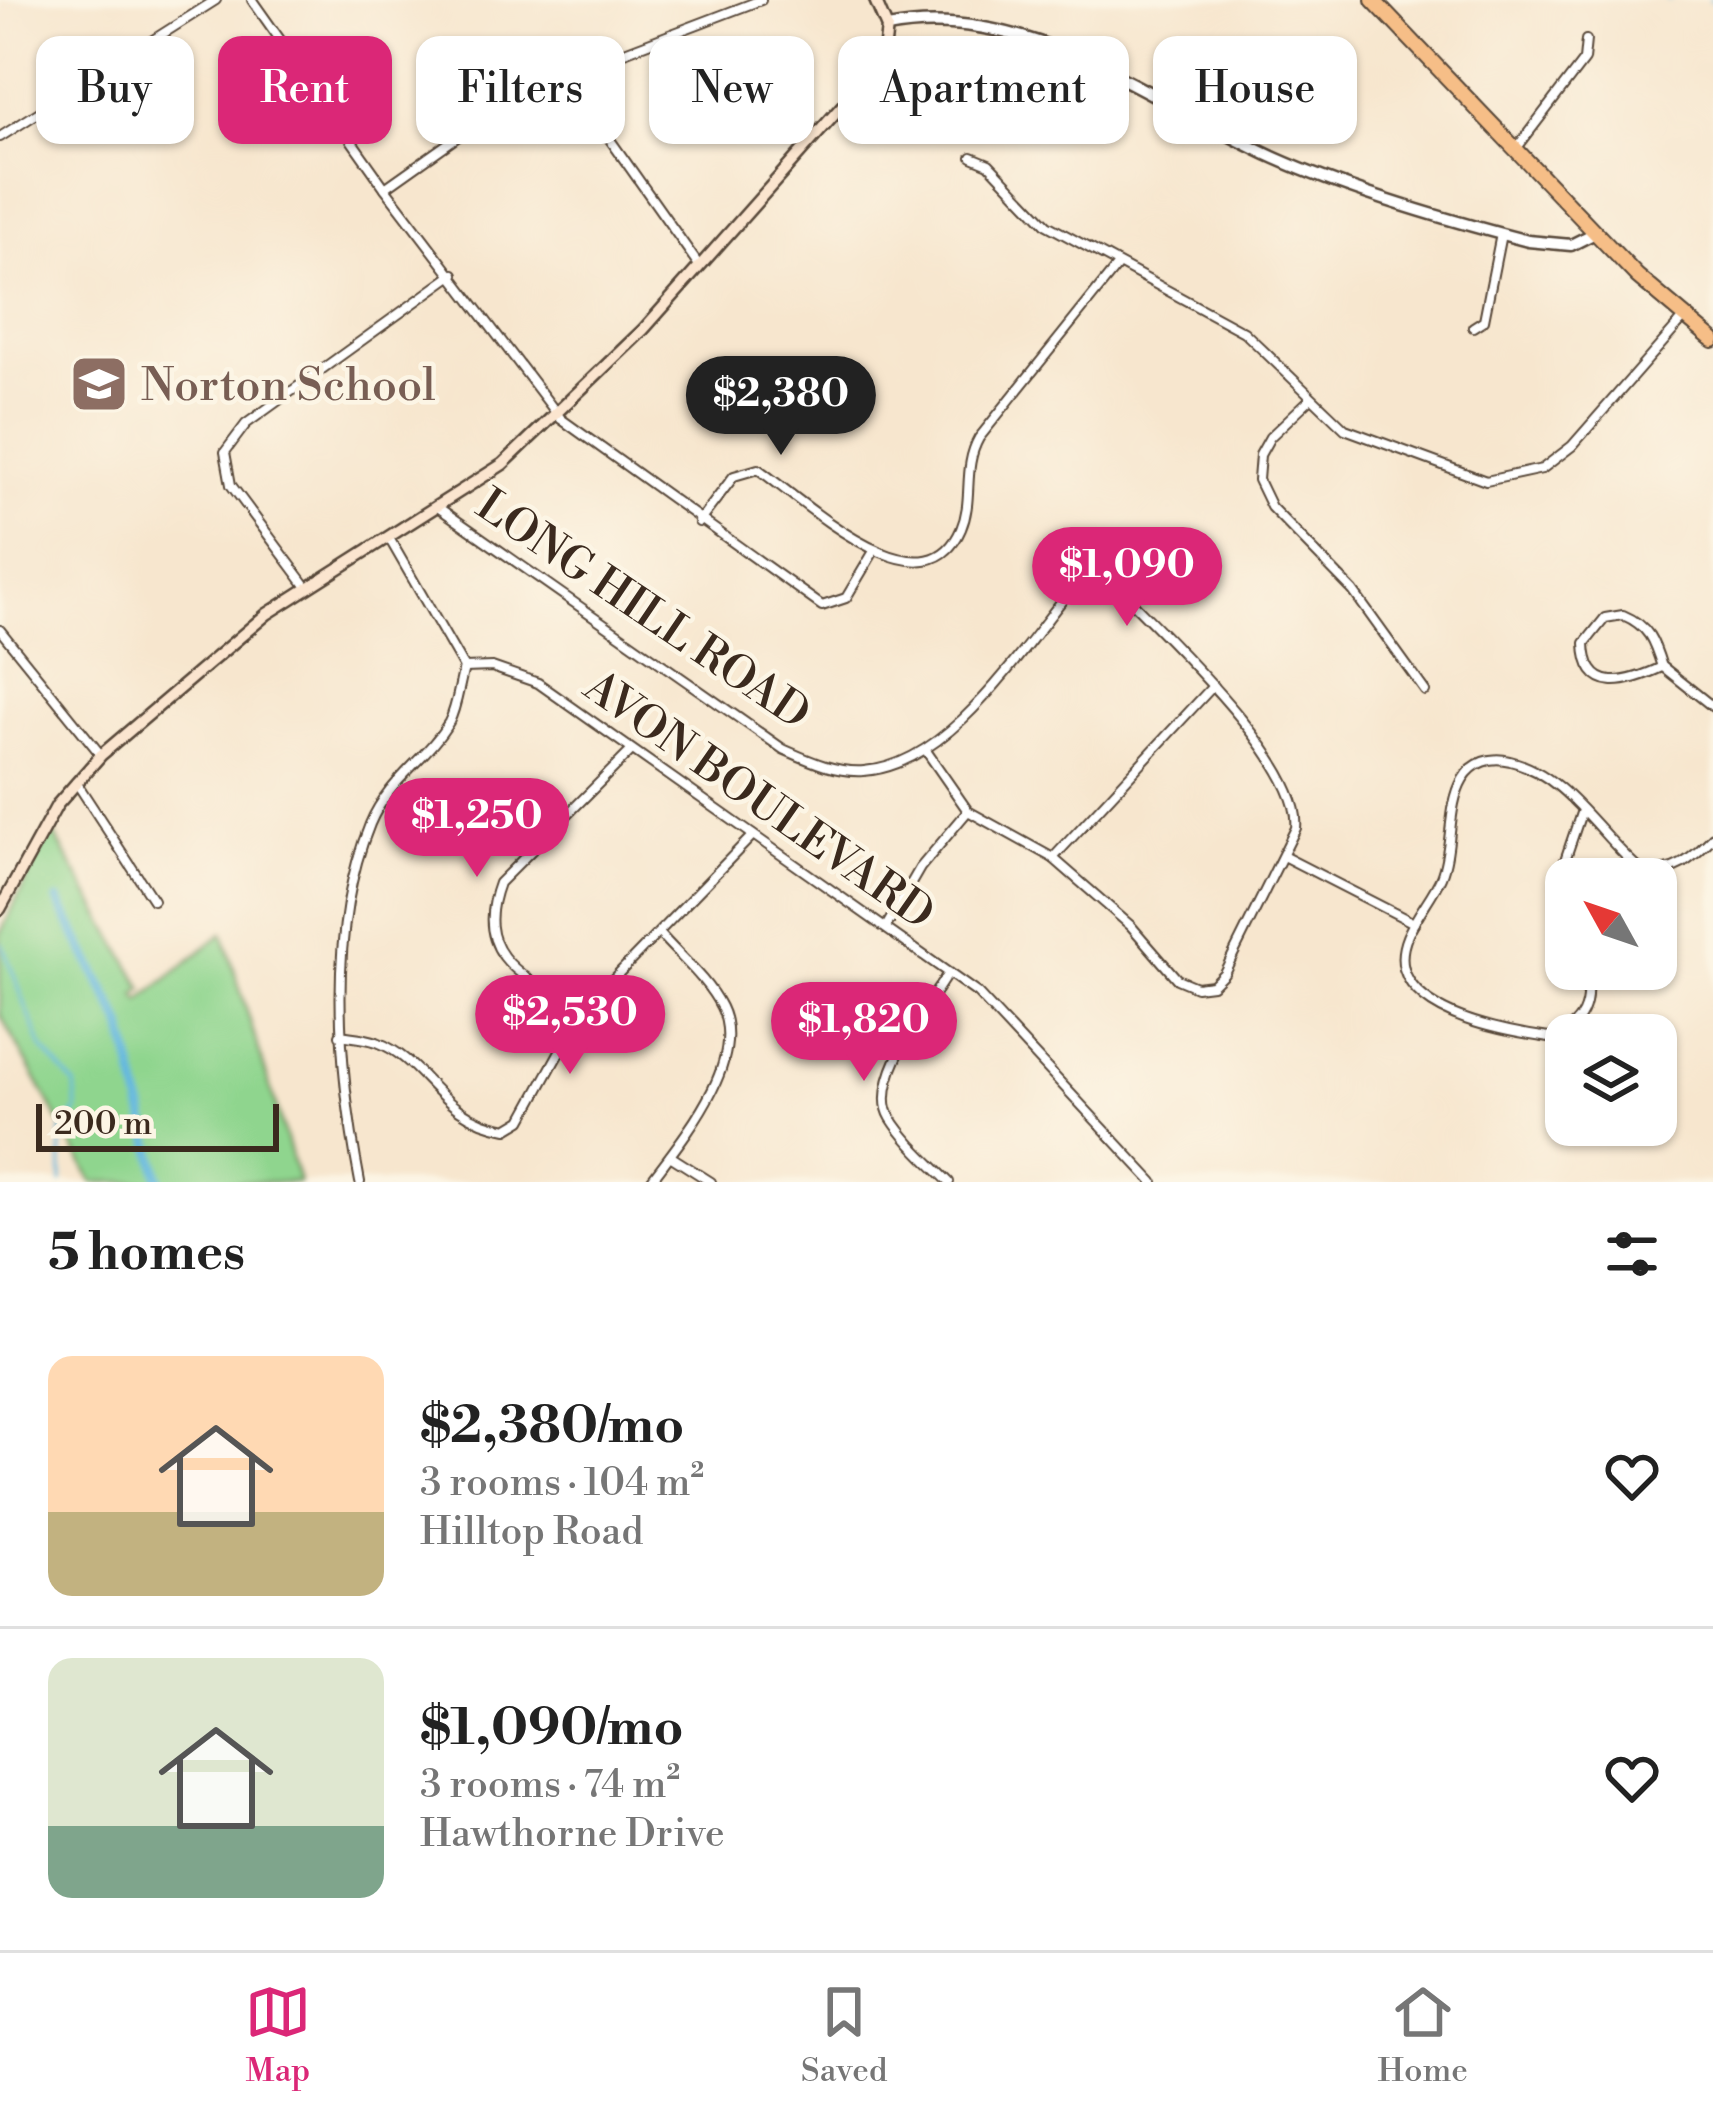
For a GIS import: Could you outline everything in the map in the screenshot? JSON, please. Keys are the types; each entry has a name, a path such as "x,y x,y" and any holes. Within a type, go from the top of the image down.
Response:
{"highway":[{"path":"1373,0 1595,233 1713,340"}],"main road":[{"path":"0,909 35,839 75,781 101,754 266,614 503,464 643,330 884,60 887,28 875,0"}],"street":[{"path":"0,137 216,0"},
{"path":"252,0 385,188 569,428 822,606 846,598 874,551"},
{"path":"625,51 761,0"},
{"path":"887,28 950,16 1041,35 1277,159 1501,234 1570,245 1595,233"},
{"path":"1516,150 1584,60 1586,40"},
{"path":"385,188 444,144"},
{"path":"613,144 698,264"},
{"path":"972,157 989,164 1047,225 1244,332 1309,400 1345,429 1486,481 1542,469 1572,446 1685,317"},
{"path":"1473,327 1484,320 1501,234"},
{"path":"699,522 734,476 758,469 874,551 906,563 923,562 950,545 964,516 970,454 979,438 1118,265"},
{"path":"307,587 231,485 225,452 246,424 454,274"},
{"path":"1309,400 1270,437 1260,455 1258,480 1271,506 1353,591 1425,691"},
{"name":"LONG HILL ROAD","path":"439,508 783,749 825,766 863,771 927,752"},
{"path":"360,1182 340,1035 345,947 370,824 391,787 451,718 464,668 389,538"},
{"path":"1093,575 1111,581 1213,686 1288,784 1299,808 1283,856 1224,973 1212,985 1196,987 1177,979 1118,914 1053,858 968,811 927,752 963,718 1077,582 1093,575"},
{"path":"1662,667 1619,684 1600,681 1591,673 1585,644 1605,618 1623,615 1640,622 1652,636 1662,667 1713,707"},
{"path":"0,630 101,754"},
{"name":"AVON BOULEVARD","path":"464,668 492,667 538,683 977,993 1153,1182"},
{"path":"1053,858 1213,686"},
{"path":"582,1011 505,960 491,938 489,910 500,884 631,751"},
{"path":"1585,990 1587,1004 1580,1020 1565,1033 1528,1034 1438,1005 1418,992 1404,969 1404,945 1443,872 1461,781 1475,765 1491,758 1513,761 1551,781 1643,872 1667,873 1692,859 1713,837"},
{"path":"75,781 153,900"},
{"path":"1566,858 1582,810"},
{"path":"886,927 920,868 968,811"},
{"path":"340,1035 379,1042 438,1098 483,1126 507,1130 522,1120 582,1011 753,835"},
{"path":"1283,856 1414,923"},
{"path":"650,1182 722,1065 730,1031 709,988 660,934"},
{"path":"948,973 889,1072 885,1092 888,1114 949,1182"},
{"path":"670,1156 711,1182"}],"green space":[{"path":"51,829 143,988 136,995 140,1001 223,933 299,1182 93,1182 0,1014 0,934"}],"waterway":[{"path":"58,900 123,1026 160,1182"},
{"path":"2,944 42,1048 75,1085 77,1110 61,1131 62,1182"}],"place":[{"name":"Norton School","path":"99,384"}]}
